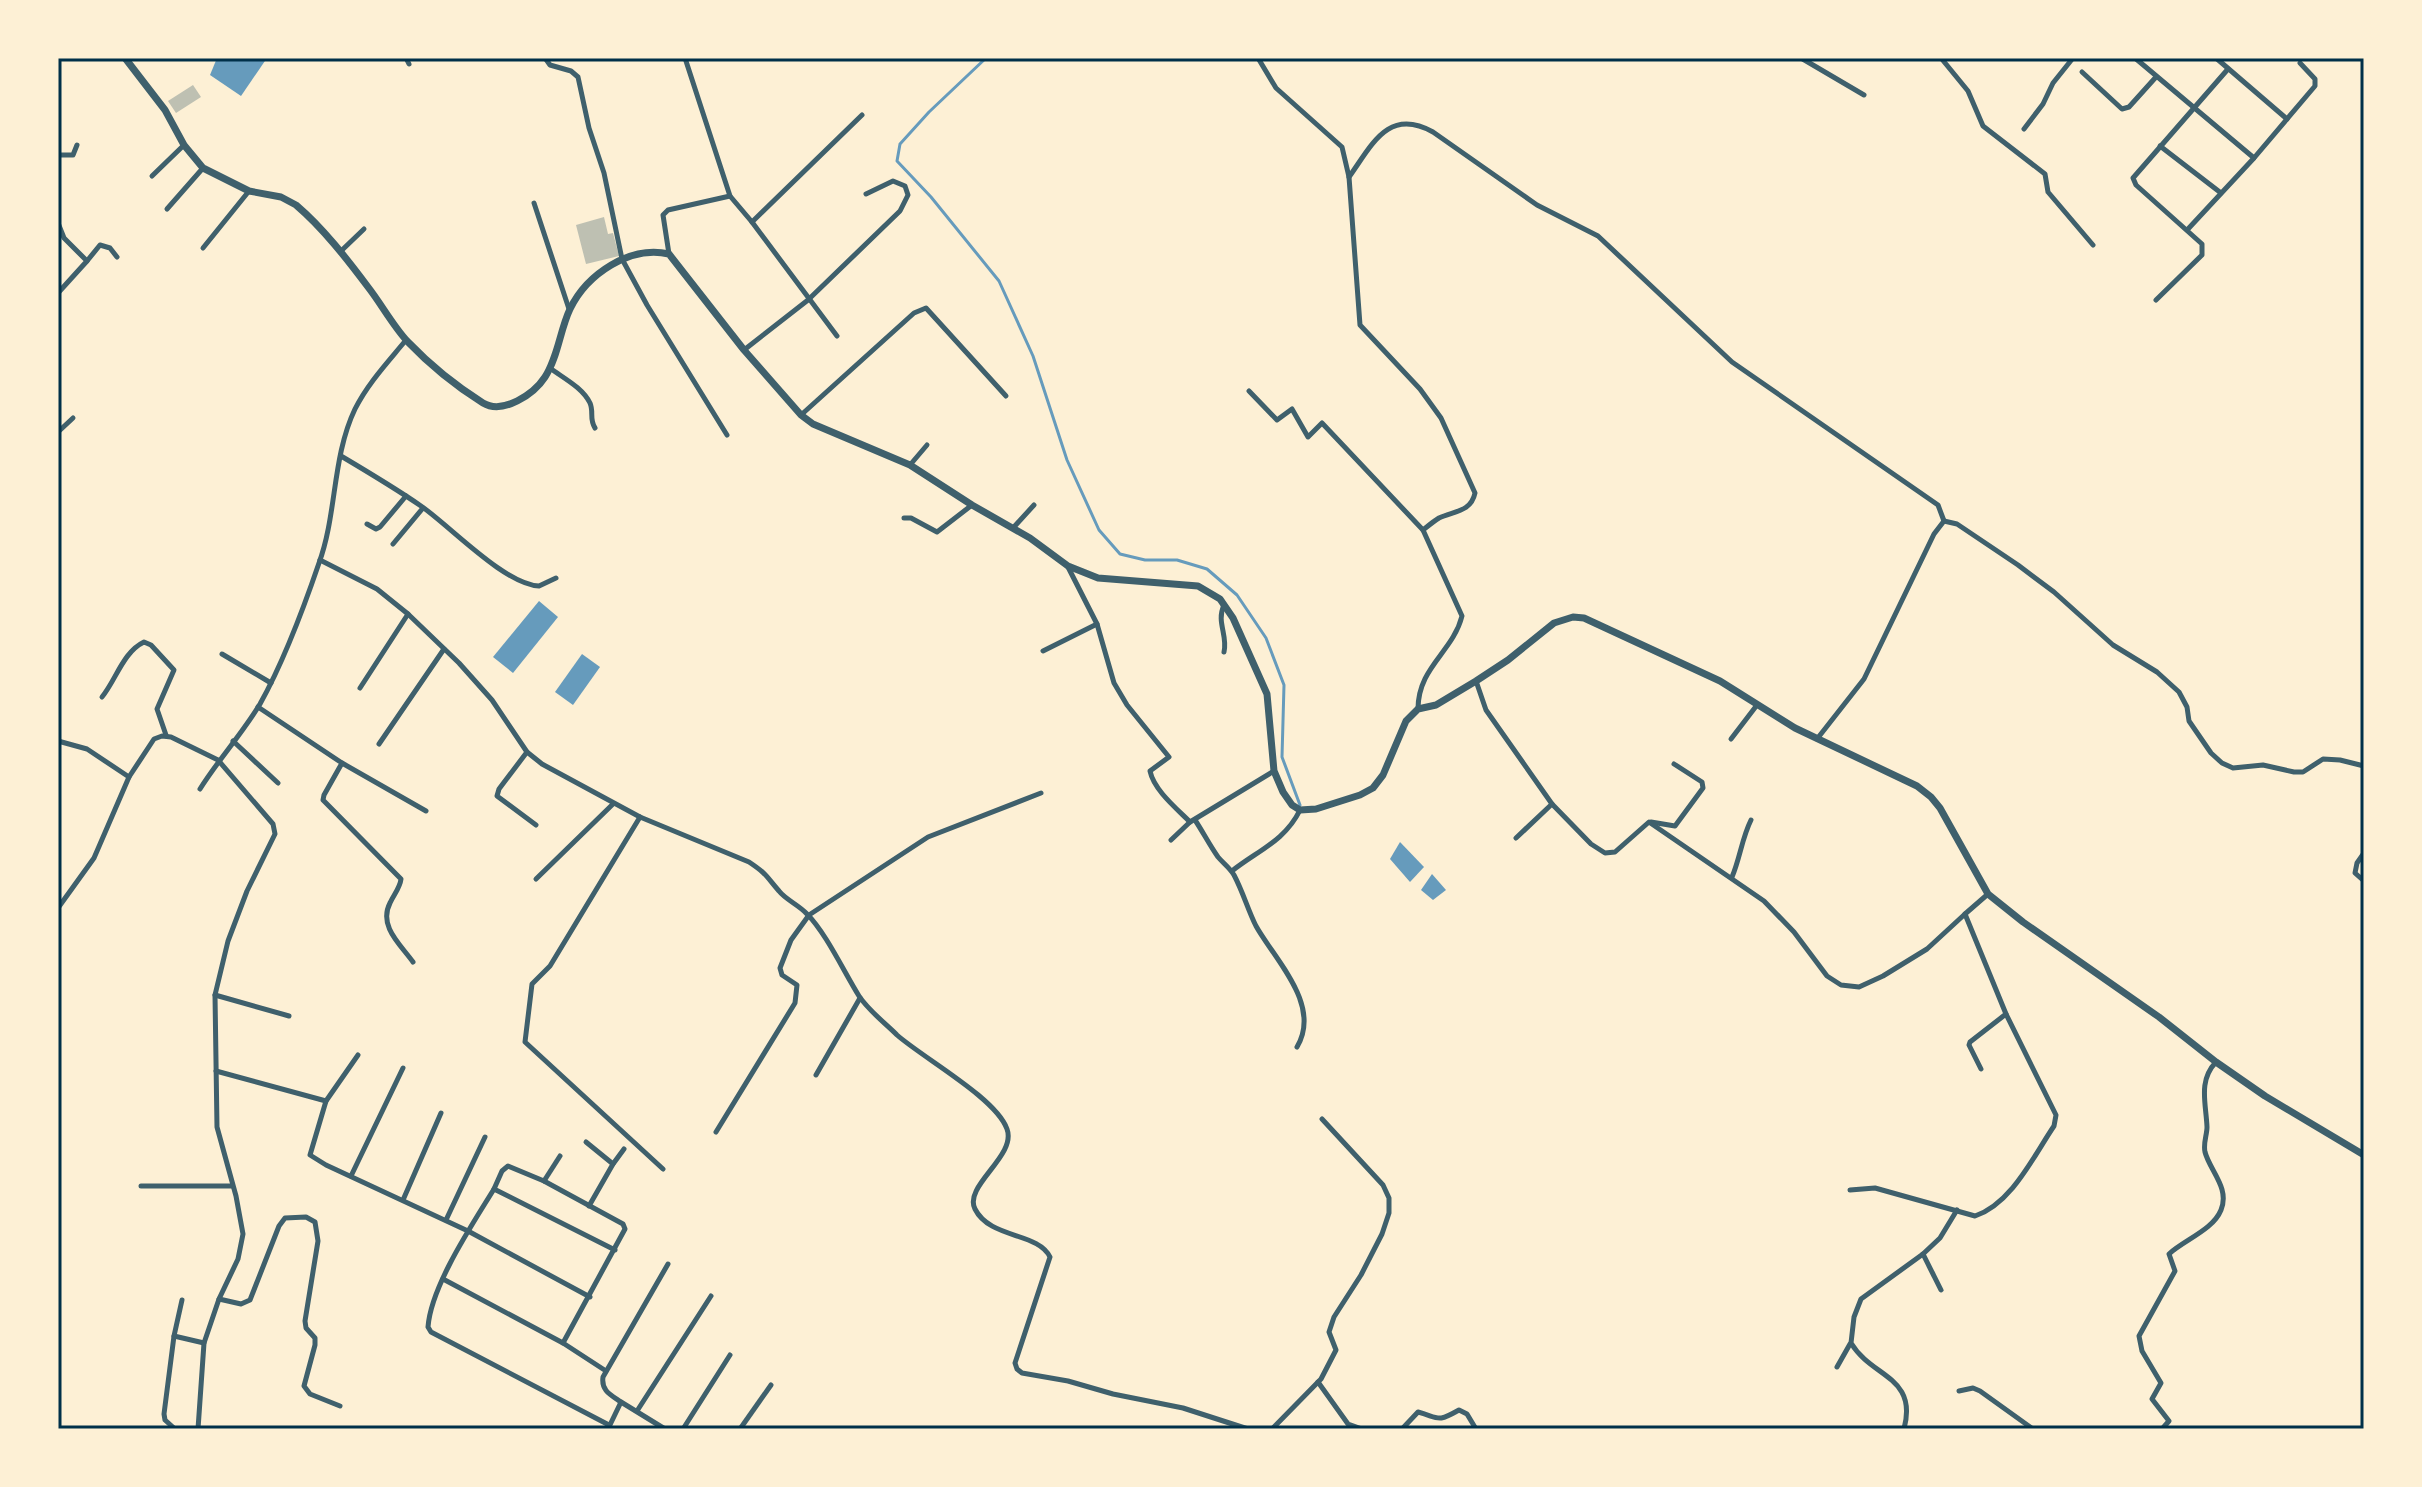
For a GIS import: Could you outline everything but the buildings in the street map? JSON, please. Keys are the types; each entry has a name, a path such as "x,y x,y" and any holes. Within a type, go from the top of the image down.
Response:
{"street":[{"path":"125,58 165,110 184,145 203,168 249,191 281,197 296,205 339,252 406,340 450,381 485,404 501,407 518,401 539,385 550,368 569,310 600,271 622,259 657,251 669,254"},
{"path":"545,58 550,65 571,71 578,77 589,128 604,173 622,259 727,435"},
{"path":"685,58 730,196 837,336"},
{"path":"1258,58 1276,88 1342,147 1349,177 1360,325 1420,389 1441,418 1475,493 1473,503 1465,509 1438,519 1423,530"},
{"path":"1801,58 1864,95"},
{"path":"1941,58 1968,91 1983,126 2045,174 2048,192 2093,245"},
{"path":"2024,129 2073,58"},
{"path":"2135,58 2254,158"},
{"path":"2216,58 2287,119"},
{"path":"2188,229 2315,86 2315,79 2300,63"},
{"path":"2156,300 2202,255 2202,244 2136,185 2133,178 2228,69"},
{"path":"2082,72 2120,107 2129,107 2156,77"},
{"path":"752,222 862,115"},
{"path":"1349,177 1379,134 1401,123 1418,124 1433,132 1537,205 1598,236 1732,362 1938,505 1944,521"},
{"path":"58,155 73,155 77,145"},
{"path":"152,176 184,145"},
{"path":"2160,146 2221,193"},
{"path":"167,209 203,168"},
{"path":"744,350 808,300 900,211 908,195 905,186 893,181 866,194"},
{"path":"203,248 249,191"},
{"path":"730,196 668,210 663,215 669,254 744,350 801,415 822,430 864,444 910,465 1068,566 1098,578 1198,586 1220,599 1233,618 1267,694 1274,771 1283,792 1300,810 1316,809 1373,788 1383,775 1406,721 1418,709 1436,705 1476,681 1554,623 1573,617 1600,624 1720,681 1817,739 1917,786 1940,808 1988,894 2159,1017 2216,1062 2265,1096 2364,1155"},
{"path":"534,203 569,310"},
{"path":"58,223 60,235 87,261"},
{"path":"339,252 364,229"},
{"path":"58,293 100,245 110,248 117,257"},
{"path":"801,415 914,313 926,308 1006,396"},
{"path":"200,789 258,707 271,683 320,560 341,456 354,410 370,382 406,340"},
{"path":"550,368 588,399 595,428"},
{"path":"1249,391 1277,420 1292,409 1308,437 1322,423 1423,530 1462,616 1452,638 1428,671 1420,690 1418,709"},
{"path":"58,432 73,418"},
{"path":"910,465 927,445"},
{"path":"341,456 423,508 442,526 518,581 539,586 556,578"},
{"path":"367,524 376,529 380,527 406,496"},
{"path":"904,518 911,518 937,532 972,505"},
{"path":"1013,528 1034,505"},
{"path":"393,544 423,508"},
{"path":"1817,739 1864,679 1917,575 1934,534 1944,521"},
{"path":"1944,521 1957,524 2018,565 2054,592 2113,645 2157,672 2179,692 2187,707 2189,721 2222,763 2233,768 2263,765 2294,772 2303,772 2323,759 2364,766"},
{"path":"320,560 377,589 408,614 492,700 527,752 542,764 613,804 749,862 767,874 779,891 810,917 860,998 900,1037 966,1085 1006,1126 1009,1136 1006,1146 976,1191 973,1201 975,1210 994,1228 1045,1249 1050,1257 1015,1363 1017,1369 1022,1373 1183,1408 1248,1429"},
{"path":"1068,566 1097,624 1114,683 1131,711 1169,757 1150,771 1150,775 1162,793 1192,821 1232,871 1256,926 1274,950 1299,998 1305,1016 1302,1039 1297,1047"},
{"path":"1224,605 1220,618 1226,643 1224,652"},
{"path":"360,688 408,614"},
{"path":"1043,651 1097,624"},
{"path":"102,697 122,663 137,646 144,642 151,645 174,670 157,709 166,735"},
{"path":"379,744 444,649"},
{"path":"222,654 271,683"},
{"path":"1476,681 1486,710 1552,804 1591,844 1605,853 1615,852 1649,822"},
{"path":"1731,739 1757,705"},
{"path":"258,707 342,763 426,811"},
{"path":"58,908 94,858 129,777 154,739 166,735 218,760 273,824 275,834 247,891 228,941 215,995 217,1127 243,1234 238,1259 219,1299 204,1343 198,1429"},
{"path":"58,741 87,749 129,777"},
{"path":"233,741 278,783"},
{"path":"527,752 497,796 536,825"},
{"path":"342,763 323,800 401,879 386,918 392,933 413,962"},
{"path":"1649,822 1675,826 1703,788 1702,782 1674,764"},
{"path":"1171,840 1192,821 1274,771"},
{"path":"716,1132 795,1003 797,985 782,975 780,968 791,940 810,917 928,837 1041,793"},
{"path":"536,879 613,804"},
{"path":"1516,838 1552,804"},
{"path":"1232,871 1272,845 1287,831 1300,810"},
{"path":"640,817 550,966 532,984 525,1042 663,1169"},
{"path":"1732,877 1751,820"},
{"path":"1649,822 1764,901 1794,932 1827,976 1841,985 1859,987 1927,949 1988,894"},
{"path":"2364,853 2354,868 2364,881"},
{"path":"1850,1190 1875,1188 1975,1216 1988,1212 2005,1198 2056,1121 2056,1115 2006,1014 1965,914"},
{"path":"215,995 289,1016"},
{"path":"816,1075 860,998"},
{"path":"1981,1069 1970,1042 2006,1014"},
{"path":"358,1055 326,1101 310,1155 468,1231 590,1297"},
{"path":"2162,1429 2169,1421 2152,1399 2161,1383 2142,1351 2139,1336 2175,1271 2169,1254 2213,1222 2221,1212 2221,1186 2205,1154 2204,1145 2207,1126 2204,1087 2216,1062"},
{"path":"351,1176 403,1068"},
{"path":"216,1071 326,1101"},
{"path":"403,1200 441,1113"},
{"path":"1272,1429 1318,1382 1336,1350 1329,1332 1334,1317 1361,1275 1389,1213 1389,1198 1383,1185 1322,1119"},
{"path":"446,1220 485,1137"},
{"path":"586,1142 613,1164"},
{"path":"589,1206 624,1149"},
{"path":"544,1181 560,1156"},
{"path":"563,1343 625,1229 623,1224 544,1181 508,1166 502,1171 443,1279 429,1321 431,1332 608,1427 621,1402"},
{"path":"141,1186 232,1186"},
{"path":"494,1189 615,1250"},
{"path":"1837,1367 1851,1343 1854,1317 1861,1299 1923,1254 1940,1238 1957,1210"},
{"path":"219,1299 241,1304 250,1300 285,1218 306,1217 315,1222 318,1241 305,1321 306,1328 315,1338 315,1345 304,1386 310,1394 340,1406"},
{"path":"1923,1254 1941,1290"},
{"path":"665,1429 603,1388 603,1377 668,1264"},
{"path":"443,1279 563,1343 606,1371"},
{"path":"637,1411 711,1296"},
{"path":"175,1429 165,1420 164,1414 182,1300"},
{"path":"174,1336 204,1343"},
{"path":"1851,1343 1904,1395 1909,1411 1904,1429"},
{"path":"683,1429 730,1355"},
{"path":"1318,1382 1348,1424 1362,1429"},
{"path":"740,1429 771,1385"},
{"path":"1959,1391 1973,1388 1980,1391 2033,1429"},
{"path":"1402,1429 1418,1412 1442,1420 1459,1410 1467,1414 1476,1429"}],"water":[{"path":"217,58 267,58 241,96 210,75"},
{"path":"539,601 558,617 513,673 493,657"},
{"path":"582,654 600,667 573,705 555,692"},
{"path":"1400,842 1424,867 1410,882 1390,859"},
{"path":"1432,874 1446,890 1433,900 1421,890"}],"waterway":[{"path":"986,58 900,144 897,161 931,197 999,281 1033,356 1067,460 1099,530 1120,554 1145,560 1177,560 1207,569 1237,595 1266,638 1284,685 1282,757 1300,805"}]}
